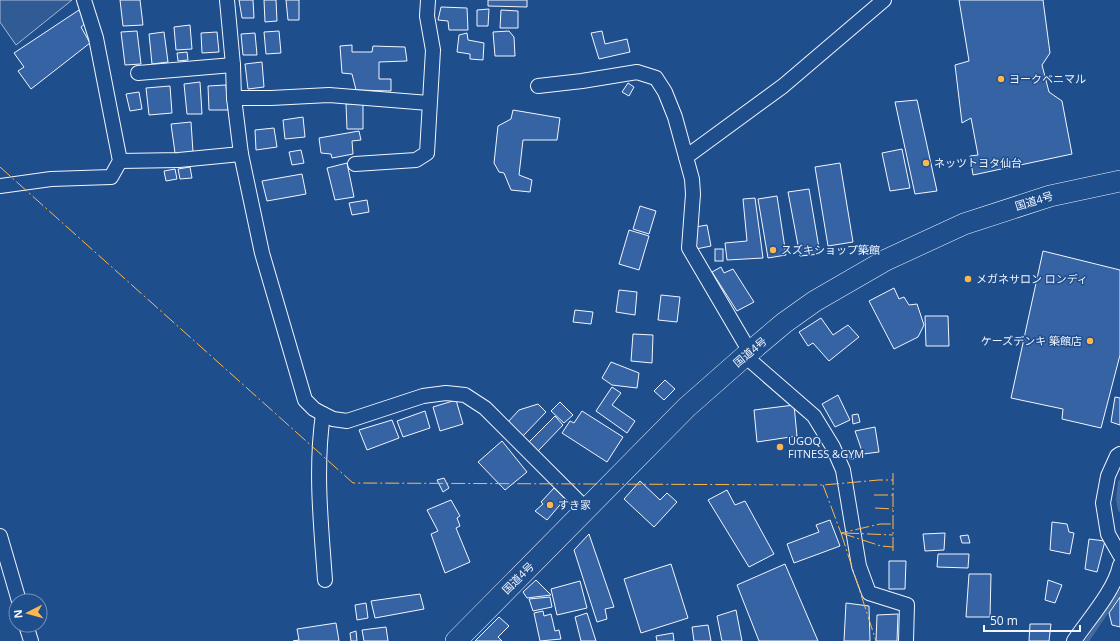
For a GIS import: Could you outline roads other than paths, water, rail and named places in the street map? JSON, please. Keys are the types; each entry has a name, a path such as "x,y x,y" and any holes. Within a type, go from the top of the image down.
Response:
{"highway":[{"name":"国道4号","path":"456,641 588,510 687,407 784,323 846,282 886,260 964,224 1050,196 1120,181"}],"street":[{"path":"0,186 51,179 111,177 120,160 96,38 84,0"},
{"path":"227,0 233,65 234,98 241,154 262,253 305,400 314,409 323,414 333,419 347,421 423,396 446,393 465,395 485,408 588,510"},
{"path":"355,164 416,160 427,153 433,50 427,16 428,0"},
{"path":"686,157 784,86 884,0"},
{"path":"138,73 233,65"},
{"path":"538,86 582,81 636,72 656,78 665,92 675,117 692,179 693,194 689,248 748,354 814,416 833,447 843,470 859,566 866,586 869,593 907,604 906,641"},
{"path":"234,98 329,95 429,103"},
{"path":"120,160 179,160 241,154"},
{"path":"323,414 319,442 318,480 325,580"},
{"path":"1120,454 1117,456 1108,476 1103,503 1108,534 1120,555"},
{"path":"0,536 17,593"},
{"path":"1074,641 1108,590 1119,571 1120,565"}],"waterway":[{"path":"1120,482 1118,499 1120,510"},
{"path":"1087,641 1120,592"}],"place":[{"name":"ヨークベニマル","path":"1001,79"},
{"name":"ネッツトヨタ仙台","path":"926,163"},
{"name":"スズキショップ築館","path":"773,250"},
{"name":"メガネサロン ロンディ","path":"968,279"},
{"name":"ケーズデンキ 築館店","path":"1090,341"},
{"name":"UGOQ FITNESS &GYM","path":"780,447"},
{"name":"すき家","path":"550,505"}]}
